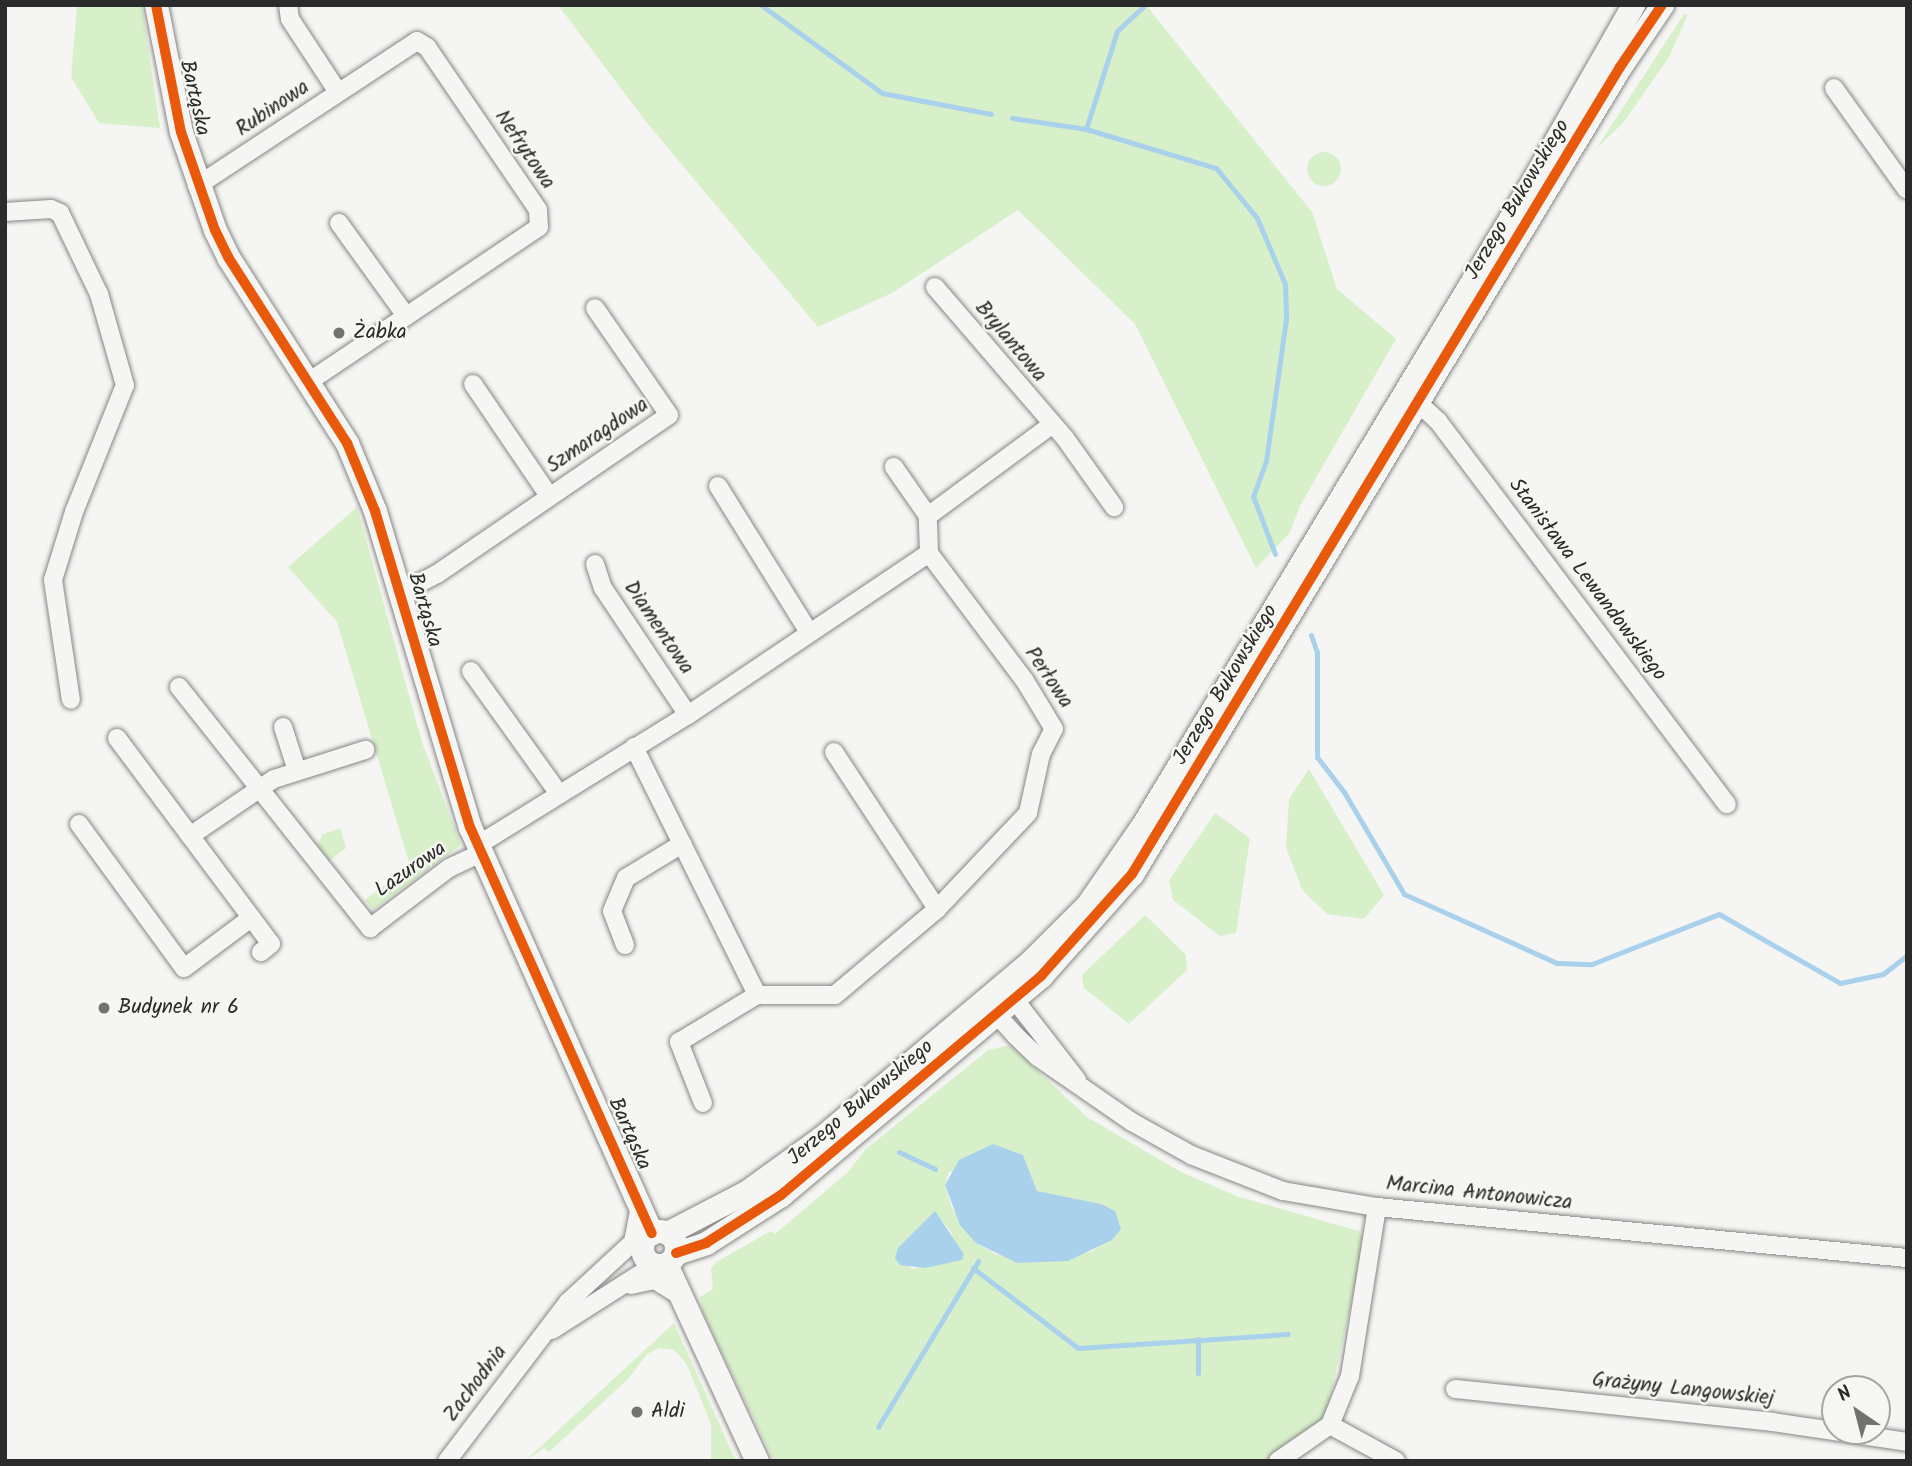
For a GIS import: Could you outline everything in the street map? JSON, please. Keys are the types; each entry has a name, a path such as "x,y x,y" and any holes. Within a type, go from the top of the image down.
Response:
{"street":[{"name":"Bartąska","path":"156,5 181,132 197,186 228,257 311,380 360,473 400,593 457,792 479,849 757,1461"},
{"name":"Rubinowa","path":"288,5 290,19 338,92"},
{"name":"Jerzego Bukowskiego","path":"660,1248 695,1221 786,1164 1067,952 1132,874 1412,396 1633,5"},
{"name":"Jerzego Bukowskiego","path":"1412,396 1662,5"},
{"name":"Rubinowa","path":"197,186 417,41"},
{"name":"Nefrytowa","path":"311,380 540,227 538,210 426,47 417,41"},
{"path":"1834,88 1907,190"},
{"path":"5,212 51,209 60,213 99,294 125,385 74,512 54,580 71,700"},
{"path":"339,223 405,316"},
{"name":"Brylantowa","path":"936,287 1050,426 1065,438 1114,507"},
{"name":"Szmaragdowa","path":"400,593 437,574 669,415 595,308"},
{"name":"Szmaragdowa","path":"473,384 549,496"},
{"name":"Stanisława Lewandowskiego","path":"1412,396 1727,804"},
{"path":"928,516 1050,426"},
{"path":"479,849 559,794 688,715 929,553 928,516 894,467"},
{"path":"718,486 809,632"},
{"name":"Perłowa","path":"757,995 835,995 937,909 1028,813 1041,754 1054,729 1025,681 929,553"},
{"name":"Diamentowa","path":"595,564 604,588 688,715"},
{"path":"471,671 559,794"},
{"path":"179,687 255,789"},
{"path":"284,727 297,771"},
{"path":"117,738 271,944 261,951"},
{"path":"634,747 757,995 680,1042 703,1103"},
{"path":"190,836 255,789 297,771 365,750"},
{"path":"834,752 937,909"},
{"name":"Lazurowa","path":"255,789 370,928 449,868 479,849"},
{"path":"79,824 188,972 251,918"},
{"path":"625,945 612,911 626,878 682,844"},
{"name":"Jerzego Bukowskiego","path":"660,1248 706,1243 781,1195 1002,1003"},
{"name":"Marcina Antonowicza","path":"1002,1003 1038,1057 1077,1080 1132,1122 1191,1155 1283,1191 1377,1207 1907,1258"},
{"path":"612,1264 632,1242 640,1207 666,1221 695,1221"},
{"path":"1278,1461 1329,1425 1350,1376 1377,1207"},
{"path":"624,1286 655,1280 681,1296 682,1272 706,1243"},
{"path":"612,1264 660,1248"},
{"path":"543,1336 624,1286 660,1248"},
{"name":"Zachodnia","path":"447,1461 568,1302 612,1264"},
{"name":"Grażyny Langowskiej","path":"1455,1389 1772,1422 1907,1442"},
{"path":"1329,1425 1396,1461"}],"green space":[{"path":"77,5 142,5 160,128 99,123 71,77"},
{"path":"558,5 1146,5 1312,212 1337,289 1396,339 1301,504 1289,534 1256,568 1135,324 1018,210 892,293 818,327 647,123"},
{"path":"1684,14 1688,14 1669,57 1623,123 1596,149"},
{"path":"1324,152 1336,157 1341,169 1336,181 1324,186 1312,181 1307,169 1312,157"},
{"path":"357,507 422,742 461,845 373,910 365,900 410,866 337,622 288,567"},
{"path":"1309,769 1384,895 1364,919 1327,914 1303,891 1286,848 1289,799"},
{"path":"1215,813 1250,838 1236,933 1220,936 1173,900 1169,880"},
{"path":"340,828 346,848 329,861 317,846 323,834"},
{"path":"1145,915 1186,955 1187,970 1129,1024 1084,988 1082,975"},
{"path":"1010,1045 1087,1117 1181,1172 1239,1197 1359,1231 1365,1240 1325,1421 1269,1461 774,1461 703,1312 700,1297 713,1289 711,1269 716,1262 771,1231 775,1234 848,1172 866,1149 988,1050","holes":["1023,1155 1037,1191 1101,1204 1121,1229 1091,1252 997,1255 976,1243 951,1206 945,1185 949,1172","935,1212 951,1232 962,1260 912,1269 898,1248"]},
{"path":"674,1323 736,1461 711,1461 711,1424 686,1363 674,1350 659,1348 647,1354 628,1379 549,1452 544,1448 525,1461"}],"water":[{"path":"993,1144 1023,1155 1037,1191 1101,1204 1115,1211 1121,1229 1112,1240 1068,1261 1017,1263 976,1243 960,1225 945,1185 959,1160"},
{"path":"935,1211 964,1254 962,1260 925,1268 900,1265 895,1258 898,1248"}],"waterway":[{"path":"761,5 882,93 991,114"},
{"path":"1086,129 1117,31 1145,5"},
{"path":"1012,118 1086,129 1216,168 1257,218 1285,284 1286,319 1266,461 1253,496 1275,554"},
{"path":"1311,635 1317,652 1317,757 1344,792 1404,894 1557,963 1592,964 1719,914 1840,983 1883,974 1907,955"},
{"path":"899,1152 935,1169"},
{"path":"878,1427 978,1261"},
{"path":"973,1268 1078,1348 1288,1334"},
{"path":"1198,1339 1198,1373"}],"cycle path":[{"path":"156,5 181,132 215,230 228,257 347,443 375,511 470,827 652,1233"},
{"path":"676,1253 706,1243 781,1195 1041,976 1132,874 1620,67 1662,5"}],"place":[{"name":"Żabka","path":"339,333"},
{"name":"Budynek nr 6","path":"104,1008"},
{"name":"Aldi","path":"637,1412"}]}
